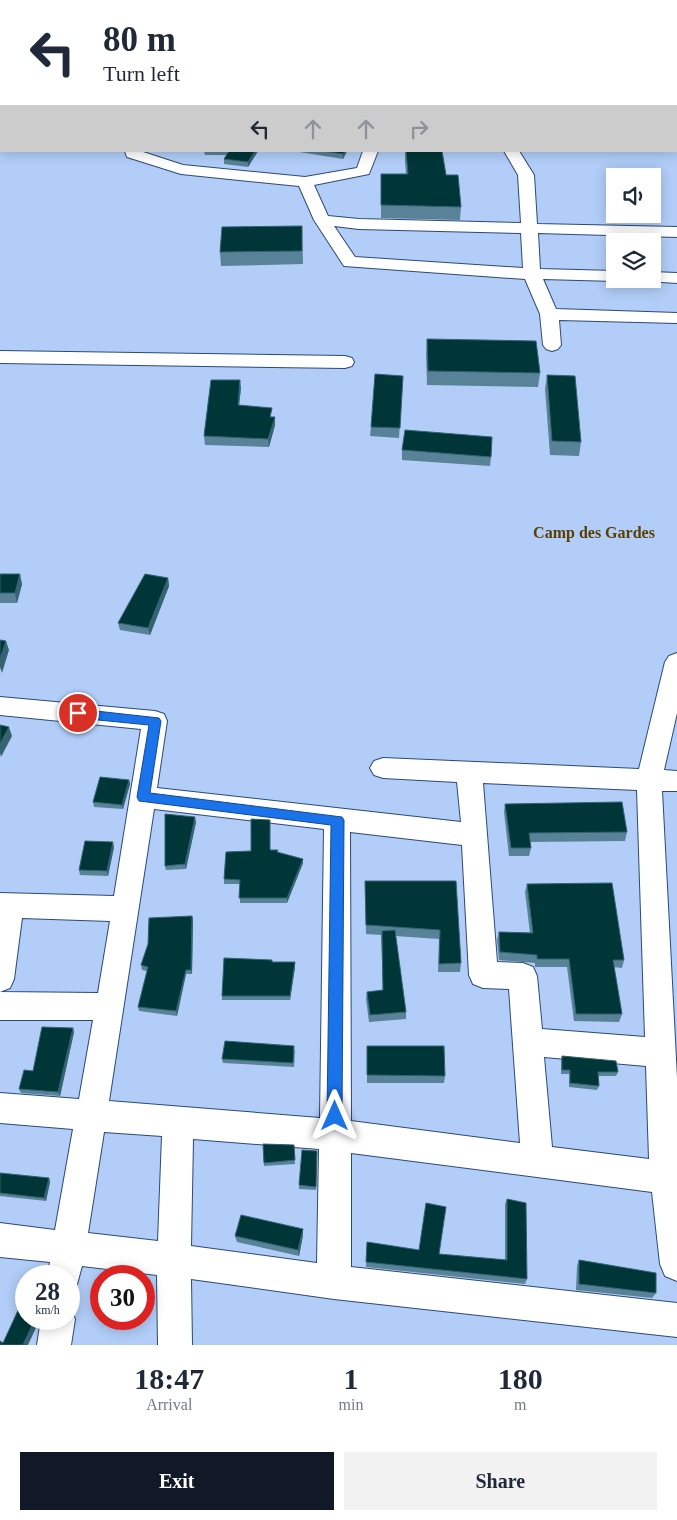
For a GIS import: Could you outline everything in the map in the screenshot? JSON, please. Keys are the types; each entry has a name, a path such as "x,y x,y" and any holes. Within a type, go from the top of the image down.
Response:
{"street":[{"path":"133,152 132,154 181,169 305,182 364,171 371,152"},
{"path":"512,152 526,175 532,274 549,314 552,345"},
{"path":"305,182 322,220 350,262 532,274 606,276"},
{"path":"322,220 359,224 677,232"},
{"path":"661,277 677,278"},
{"path":"549,314 677,318"},
{"path":"0,357 345,362"},
{"path":"677,662 663,781 667,977 660,1053 672,1178 677,1264"},
{"path":"0,706 155,721 110,1008 66,1262"},
{"path":"383,768 663,781"},
{"path":"469,772 475,835 483,975 524,976 537,1162"},
{"path":"143,797 475,835"},
{"path":"334,1282 338,820"},
{"path":"0,979 5,905 125,909"},
{"path":"0,1006 110,1008"},
{"path":"529,1042 660,1053"},
{"path":"0,1108 178,1121 335,1136 672,1178"},
{"path":"175,1345 174,1260 178,1121"},
{"path":"0,1240 66,1262 174,1260 334,1282 677,1320"},
{"path":"54,1345 56,1330"}],"building":[{"path":"228,152 254,152 248,162 224,159"},
{"path":"406,152 442,152 446,175 458,175 461,207 381,205 381,174 408,174"},
{"path":"302,226 302,251 220,252 222,227"},
{"path":"427,339 536,341 540,373 428,371"},
{"path":"375,374 403,376 400,428 371,427"},
{"path":"547,375 575,376 581,442 552,441"},
{"path":"211,380 240,380 238,405 272,408 270,417 275,417 268,439 204,436"},
{"path":"405,430 492,437 491,457 402,450"},
{"path":"0,574 20,574 15,593 0,593"},
{"path":"145,574 168,578 148,628 118,623"},
{"path":"0,640 6,641 0,660"},
{"path":"0,725 9,727 0,744"},
{"path":"100,777 129,780 122,805 93,802"},
{"path":"622,802 627,832 529,833 531,848 511,848 505,804"},
{"path":"165,814 195,817 185,864 165,866"},
{"path":"251,819 270,820 270,850 278,850 277,852 303,859 287,898 239,898 240,880 224,879 226,852 251,851"},
{"path":"85,841 113,842 107,871 79,870"},
{"path":"365,881 456,881 461,963 439,964 440,930 366,925"},
{"path":"612,883 624,960 613,960 622,1014 576,1014 569,959 537,959 537,955 500,952 499,932 533,933 527,884"},
{"path":"192,916 191,970 186,970 176,1011 138,1007 148,967 141,965 148,944 149,918"},
{"path":"395,930 406,1012 370,1015 367,992 383,990 382,931"},
{"path":"224,958 295,962 290,996 222,996"},
{"path":"42,1027 73,1028 58,1092 19,1089 24,1070 33,1071"},
{"path":"225,1041 294,1046 293,1063 222,1059"},
{"path":"367,1046 444,1046 445,1076 367,1075"},
{"path":"562,1056 616,1061 618,1072 598,1072 599,1086 570,1083 570,1070 562,1070"},
{"path":"263,1144 294,1145 295,1160 264,1163"},
{"path":"302,1150 317,1151 316,1187 299,1185"},
{"path":"0,1173 49,1178 44,1198 0,1193"},
{"path":"507,1199 526,1203 527,1279 366,1262 367,1242 419,1250 426,1203 446,1207 439,1254 507,1260"},
{"path":"241,1215 303,1229 298,1250 235,1236"},
{"path":"579,1260 656,1273 656,1293 579,1284"},
{"path":"15,1317 15,1330 30,1330 23,1345 0,1345 0,1341 3,1343"}],"district":[{"name":"Camp des Gardes","path":"594,532"}],"route":[{"path":"78,713 155,721 143,797 338,820 335,1116"}]}
